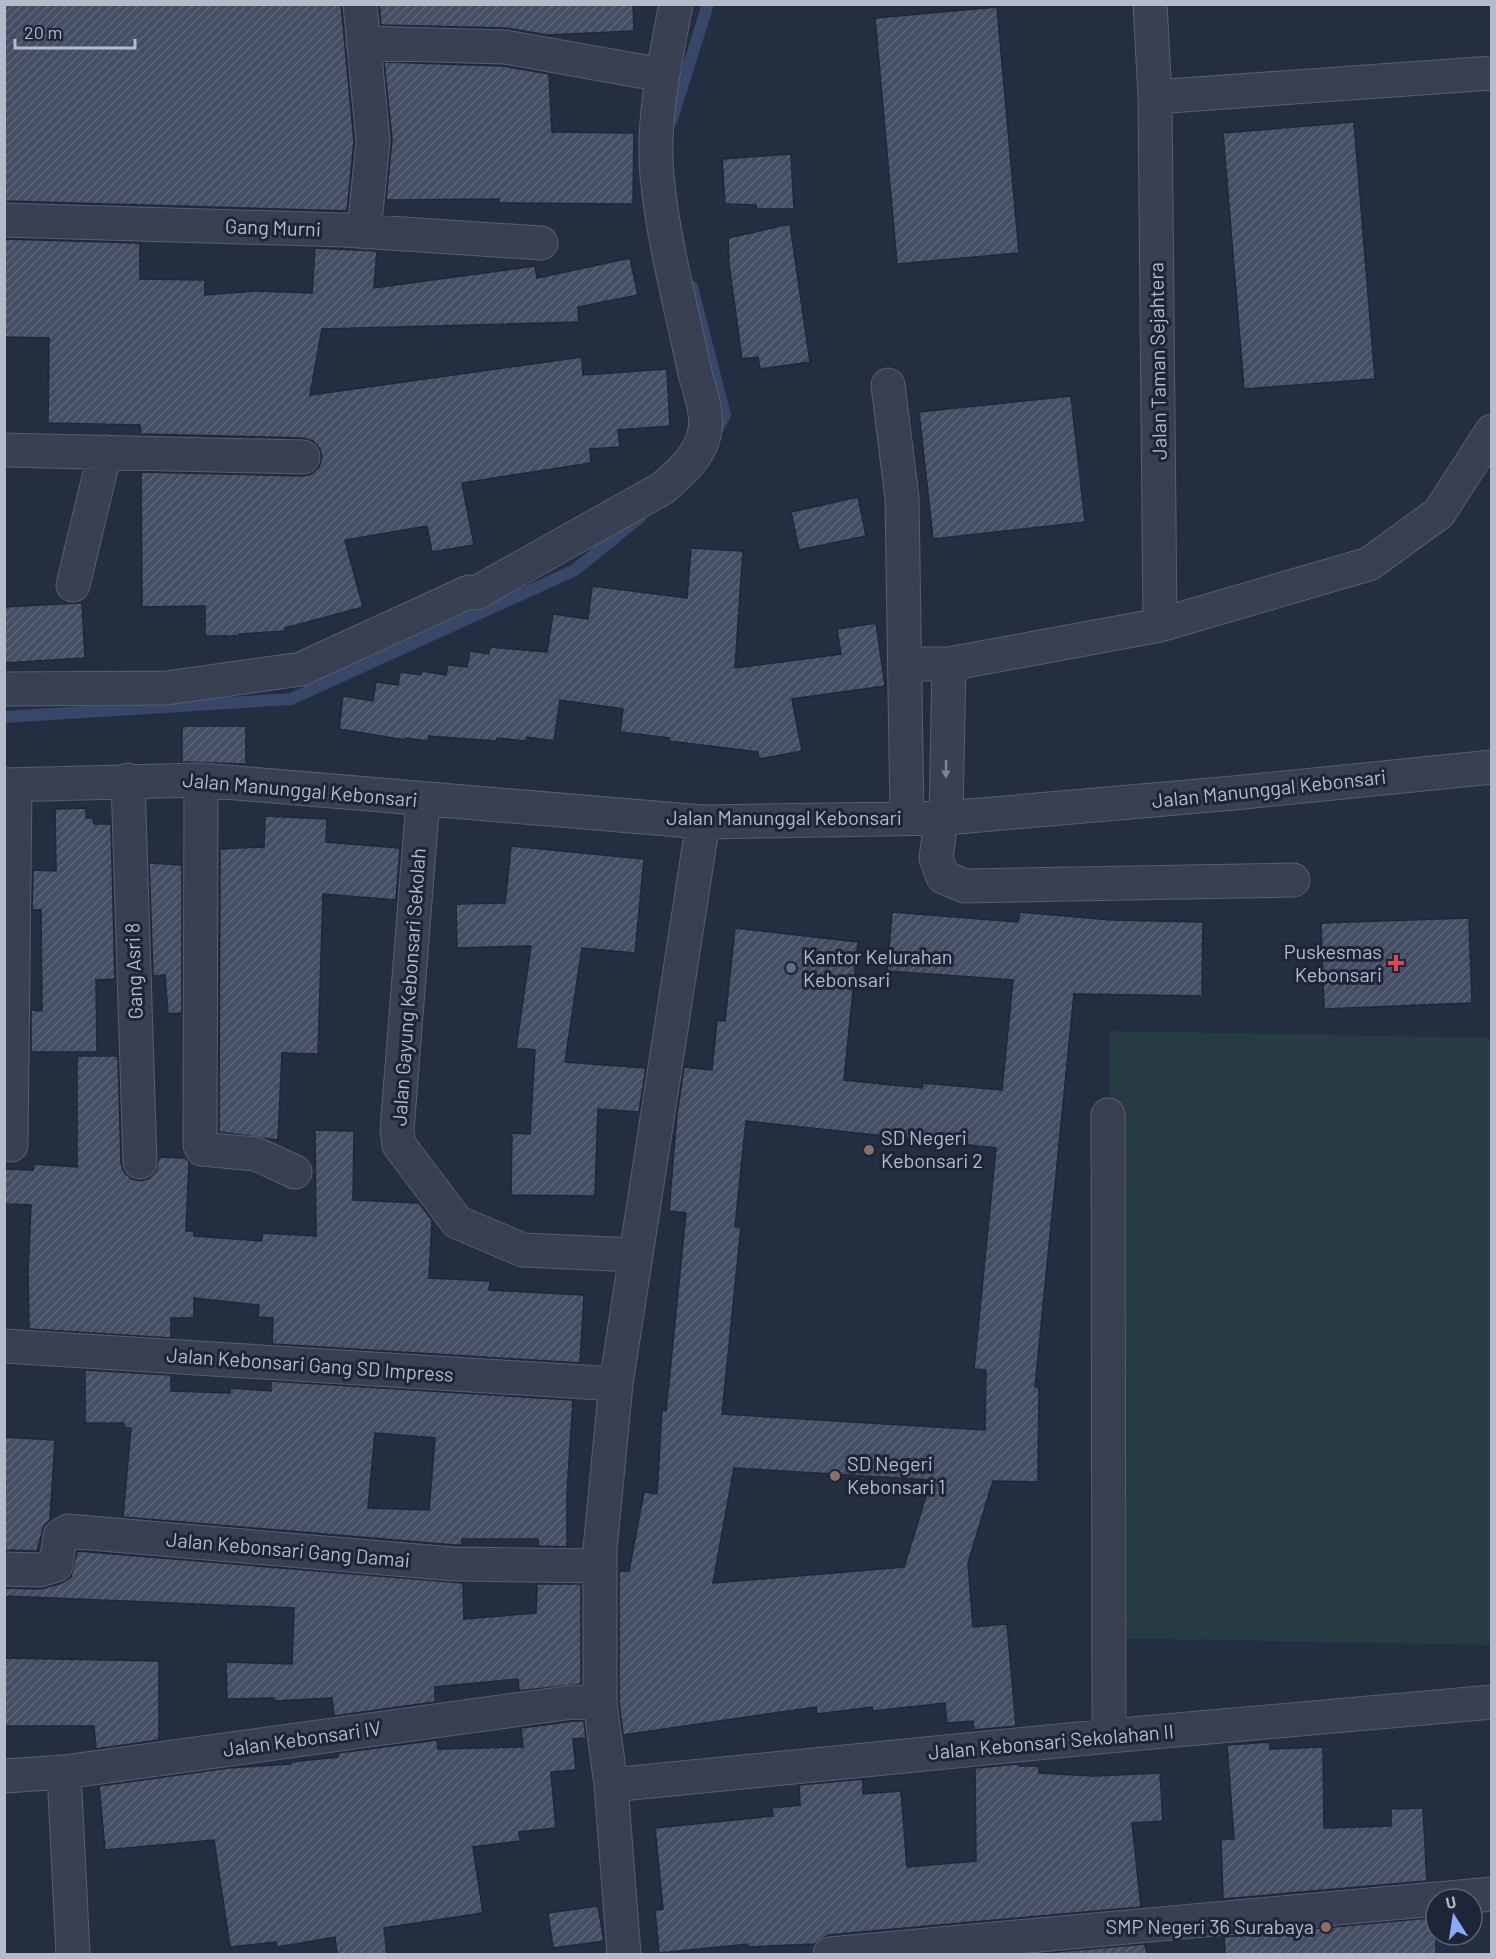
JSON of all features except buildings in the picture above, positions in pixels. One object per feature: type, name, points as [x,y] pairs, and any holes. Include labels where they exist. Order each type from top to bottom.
[{"type":"street","points":[[360,4],[373,141],[364,232]]},
{"type":"street","points":[[4,688],[166,688],[301,669],[469,592],[476,593],[663,488],[688,466],[704,434],[704,404],[668,249],[657,177],[654,126],[676,4]]},
{"type":"street","name":"Jalan Taman Sejahtera","points":[[1150,4],[1155,97],[1161,625]]},
{"type":"street","points":[[363,43],[505,47],[662,75]]},
{"type":"street","points":[[1155,97],[1491,73]]},
{"type":"street","name":"Gang Murni","points":[[4,220],[364,232],[541,243]]},
{"type":"street","points":[[888,385],[902,498],[906,664],[901,819]]},
{"type":"street","points":[[906,664],[949,664],[1161,625],[1369,564],[1438,513],[1491,431]]},
{"type":"street","points":[[4,450],[303,457]]},
{"type":"street","points":[[73,585],[105,452]]},
{"type":"street","points":[[949,664],[942,828],[936,858],[943,877],[965,886],[1293,880]]},
{"type":"street","name":"Jalan Manunggal Kebonsari","points":[[10,785],[128,780],[201,780],[703,822],[901,819],[942,828],[1019,812],[1491,766]]},
{"type":"street","name":"Gang Asri 8","points":[[128,780],[140,1162]]},
{"type":"street","points":[[201,780],[200,1145],[202,1149],[256,1154],[295,1172]]},
{"type":"street","points":[[10,785],[11,1145]]},
{"type":"street","name":"Jalan Gayung Kebonsari Sekolah","points":[[423,800],[397,1130],[399,1145],[457,1222],[523,1250],[636,1255]]},
{"type":"street","points":[[624,1954],[611,1785],[600,1703],[600,1566],[616,1384],[703,822]]},
{"type":"street","points":[[1108,1114],[1109,1736]]},
{"type":"street","name":"Jalan Kebonsari Gang SD Impress","points":[[4,1346],[616,1384]]},
{"type":"street","name":"Jalan Kebonsari Gang Damai","points":[[4,1569],[40,1570],[56,1565],[60,1536],[68,1531],[453,1564],[600,1566]]},
{"type":"street","name":"Jalan Kebonsari Sekolahan II","points":[[611,1785],[1109,1736],[1491,1702]]},
{"type":"street","name":"Jalan Kebonsari IV","points":[[4,1776],[64,1772],[561,1703],[600,1703]]},
{"type":"street","points":[[64,1772],[73,1954]]},
{"type":"street","points":[[830,1954],[1424,1900]]},
{"type":"green space","points":[[1110,1031],[1491,1038],[1491,1645],[1097,1638]]},
{"type":"waterway","points":[[671,122],[708,4]]},
{"type":"waterway","points":[[692,287],[725,415],[714,434]]},
{"type":"waterway","points":[[4,717],[291,699],[575,570],[640,517]]},
{"type":"place","name":"Puskesmas Kebonsari","points":[[1396,963]]},
{"type":"place","name":"Kantor Kelurahan Kebonsari","points":[[791,968]]},
{"type":"place","name":"SD Negeri Kebonsari 2","points":[[869,1150]]},
{"type":"place","name":"SD Negeri Kebonsari 1","points":[[835,1476]]},
{"type":"place","name":"SMP Negeri 36 Surabaya","points":[[1326,1927]]}]
